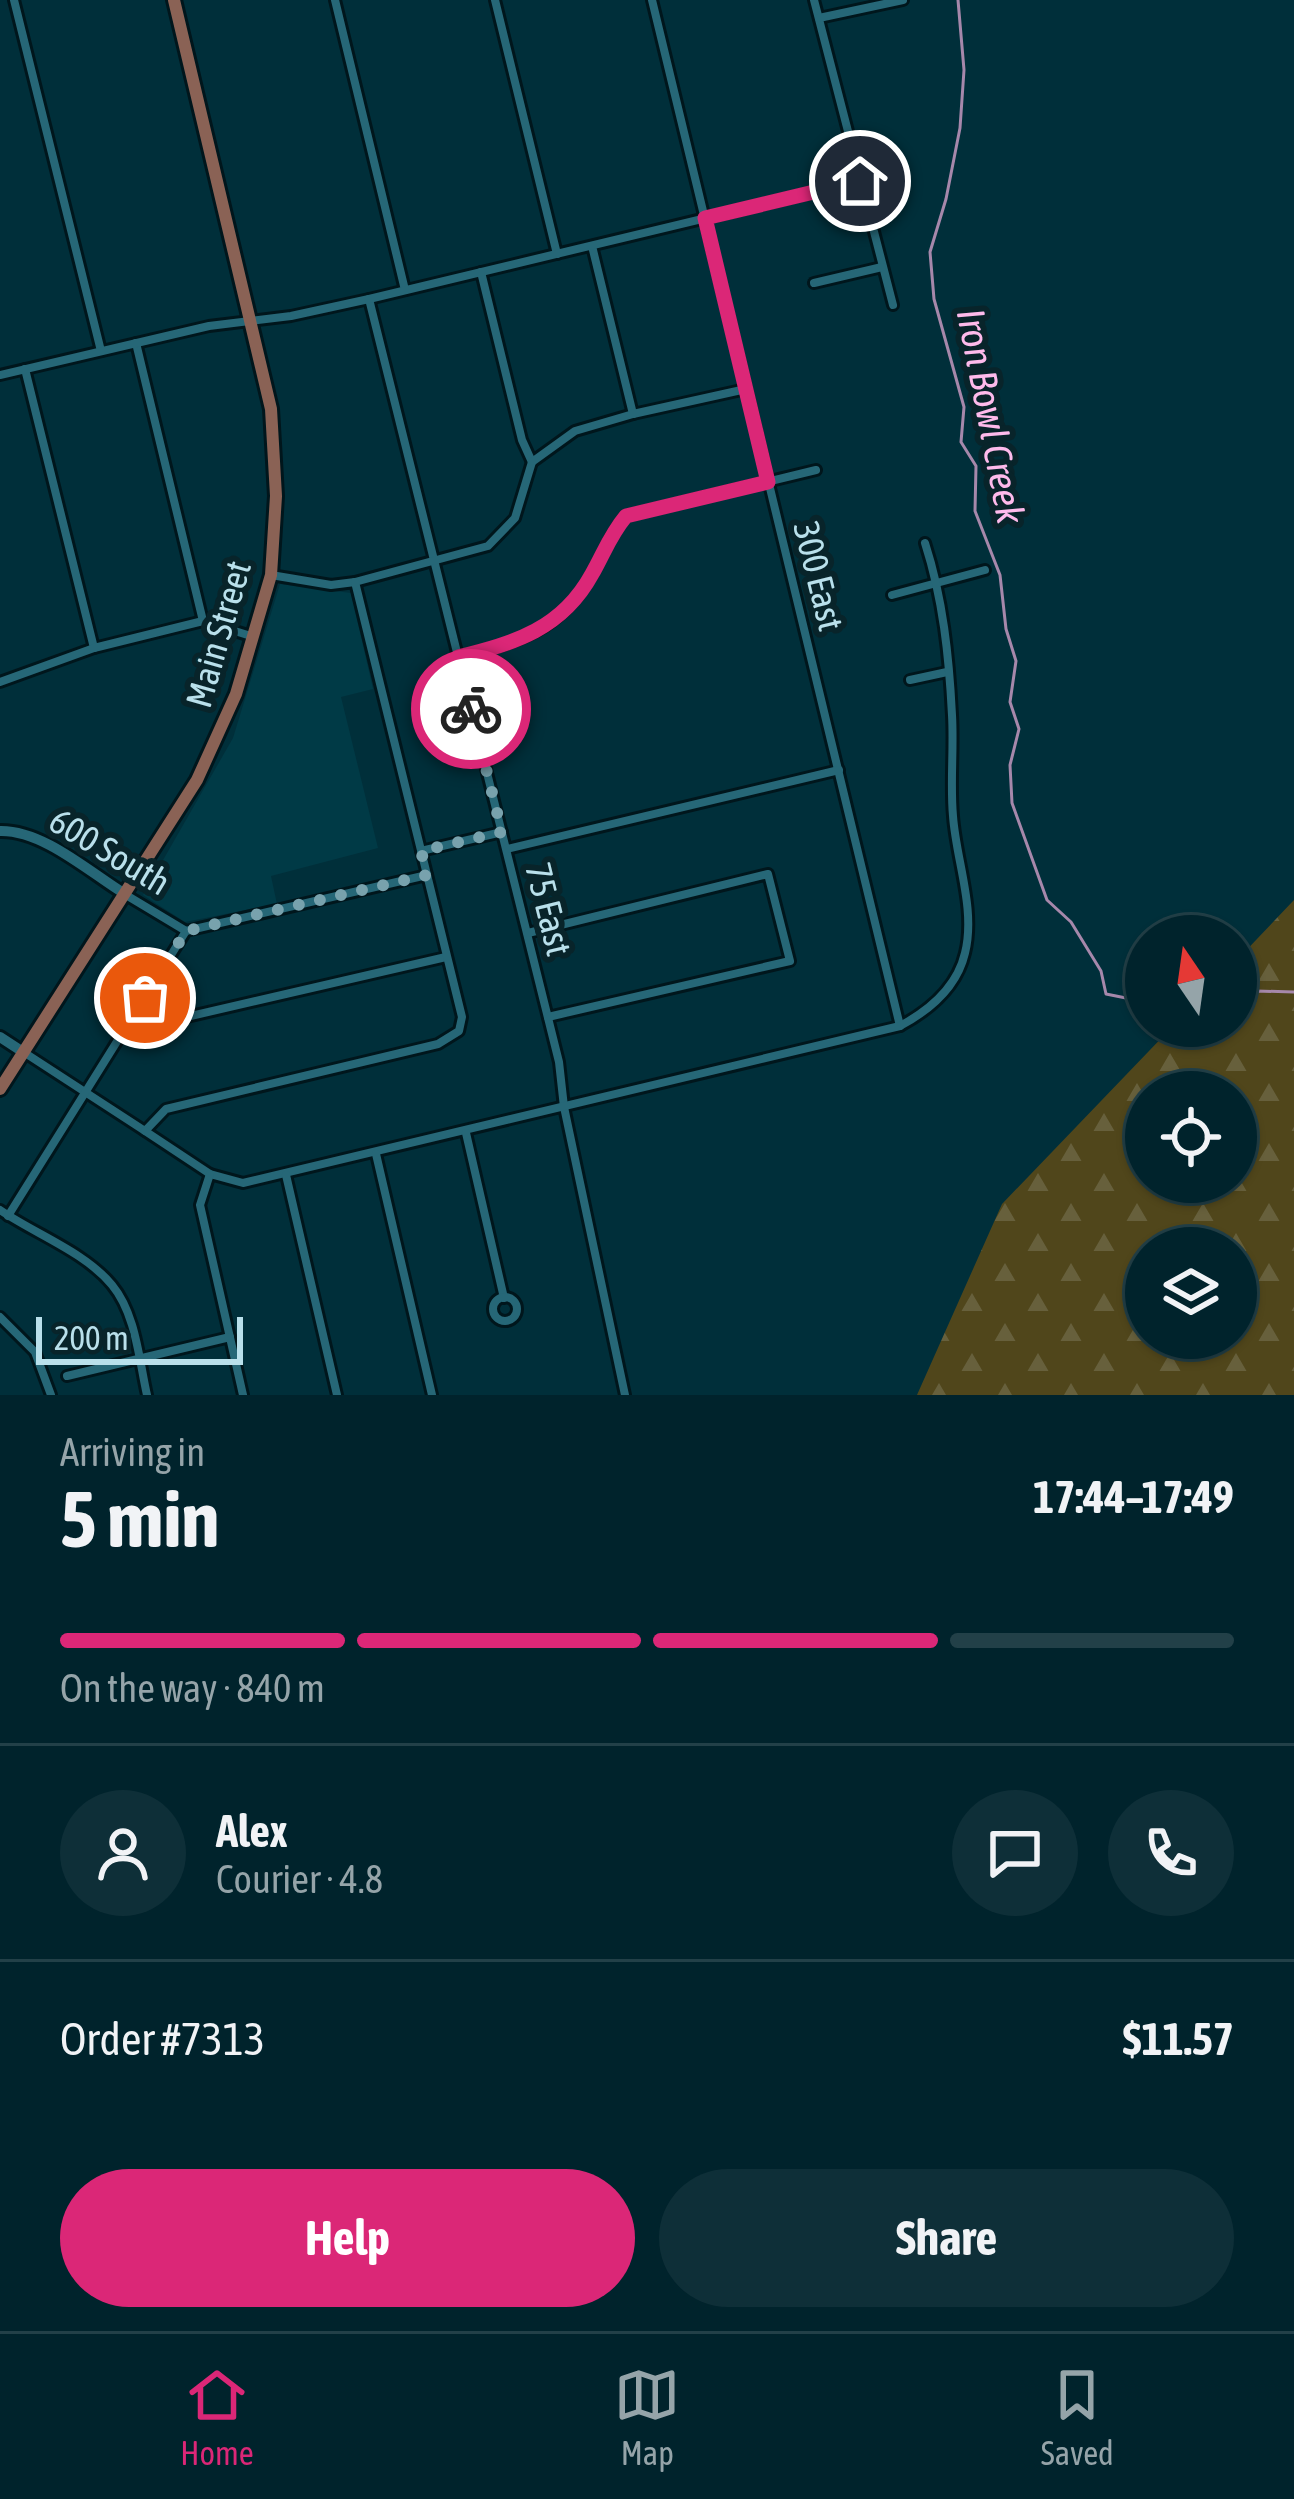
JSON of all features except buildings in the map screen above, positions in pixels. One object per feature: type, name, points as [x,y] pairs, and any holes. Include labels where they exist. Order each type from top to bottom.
[{"type":"main road","name":"Main Street","points":[[0,1089],[208,759],[255,637],[271,574],[276,496],[271,409],[174,0]]},
{"type":"main road","name":"600 South","points":[[0,832],[35,838],[125,894]]},
{"type":"main road","points":[[0,1037],[23,1052]]},
{"type":"street","points":[[14,0],[100,351]]},
{"type":"street","points":[[335,0],[405,290]]},
{"type":"street","points":[[495,0],[557,254]]},
{"type":"street","name":"300 East","points":[[652,0],[900,1026]]},
{"type":"street","points":[[814,0],[893,305]]},
{"type":"street","points":[[819,18],[900,0]]},
{"type":"street","points":[[0,375],[136,343],[369,299],[860,181]]},
{"type":"street","points":[[592,246],[633,414]]},
{"type":"street","points":[[814,283],[882,267]]},
{"type":"street","points":[[481,272],[522,440],[532,462]]},
{"type":"street","name":"75 East","points":[[369,299],[548,1017],[625,1395]]},
{"type":"street","points":[[136,343],[203,621]]},
{"type":"street","points":[[25,368],[94,648]]},
{"type":"street","points":[[271,574],[331,585],[355,582],[488,546],[514,518],[532,462],[575,431],[746,389]]},
{"type":"street","points":[[458,657],[514,643],[548,626],[575,601],[610,534],[626,516],[816,470]]},
{"type":"street","points":[[23,1052],[210,1174],[243,1183],[900,1026],[928,1011],[950,985],[964,956],[970,925],[952,812],[952,713],[943,601],[925,543]]},
{"type":"street","points":[[892,595],[985,569]]},
{"type":"street","points":[[145,1132],[166,1109],[452,1039],[459,1031],[461,1017],[355,582]]},
{"type":"street","points":[[0,682],[94,648],[203,621],[255,637]]},
{"type":"street","points":[[910,680],[947,672]]},
{"type":"street","points":[[506,849],[839,770]]},
{"type":"street","points":[[421,851],[502,832]]},
{"type":"street","points":[[528,933],[768,874],[786,943],[790,961],[548,1017]]},
{"type":"street","points":[[147,1395],[127,1311],[112,1284],[4,1213],[186,931],[427,875]]},
{"type":"street","name":"600 South","points":[[125,894],[186,931]]},
{"type":"street","points":[[124,1031],[446,957]]},
{"type":"street","points":[[466,1133],[504,1298]]},
{"type":"street","points":[[376,1154],[432,1395]]},
{"type":"street","points":[[210,1174],[200,1205],[243,1395]]},
{"type":"street","points":[[286,1175],[338,1395]]},
{"type":"street","points":[[0,1317],[35,1352],[52,1395]]},
{"type":"street","points":[[67,1376],[230,1337]]},
{"type":"shaded area","points":[[280,584],[351,593],[373,689],[341,697],[378,848],[271,876],[277,904],[185,922],[143,895],[233,738]]},
{"type":"green space","points":[[1294,900],[1294,1395],[917,1395],[1002,1204],[1125,1076],[1125,1203],[1257,1203],[1257,1071],[1130,1071],[1153,1047],[1257,1047],[1257,939]]},
{"type":"waterway","name":"Iron Bowl Creek","points":[[958,0],[964,70],[960,128],[930,252],[934,299],[964,407],[961,442],[976,466],[975,511],[1000,575],[1006,629],[1016,661],[1010,702],[1019,729],[1010,765],[1012,803],[1047,900],[1071,922],[1101,971],[1106,994],[1125,998]]},
{"type":"waterway","name":"Iron Bowl Creek","points":[[1257,991],[1294,992]]},
{"type":"way so far","points":[[145,998],[186,931],[427,875],[421,851],[502,832],[471,709]]},
{"type":"route","points":[[471,709],[458,657],[514,643],[548,626],[575,601],[610,534],[626,516],[768,482],[705,218],[860,181]]}]
